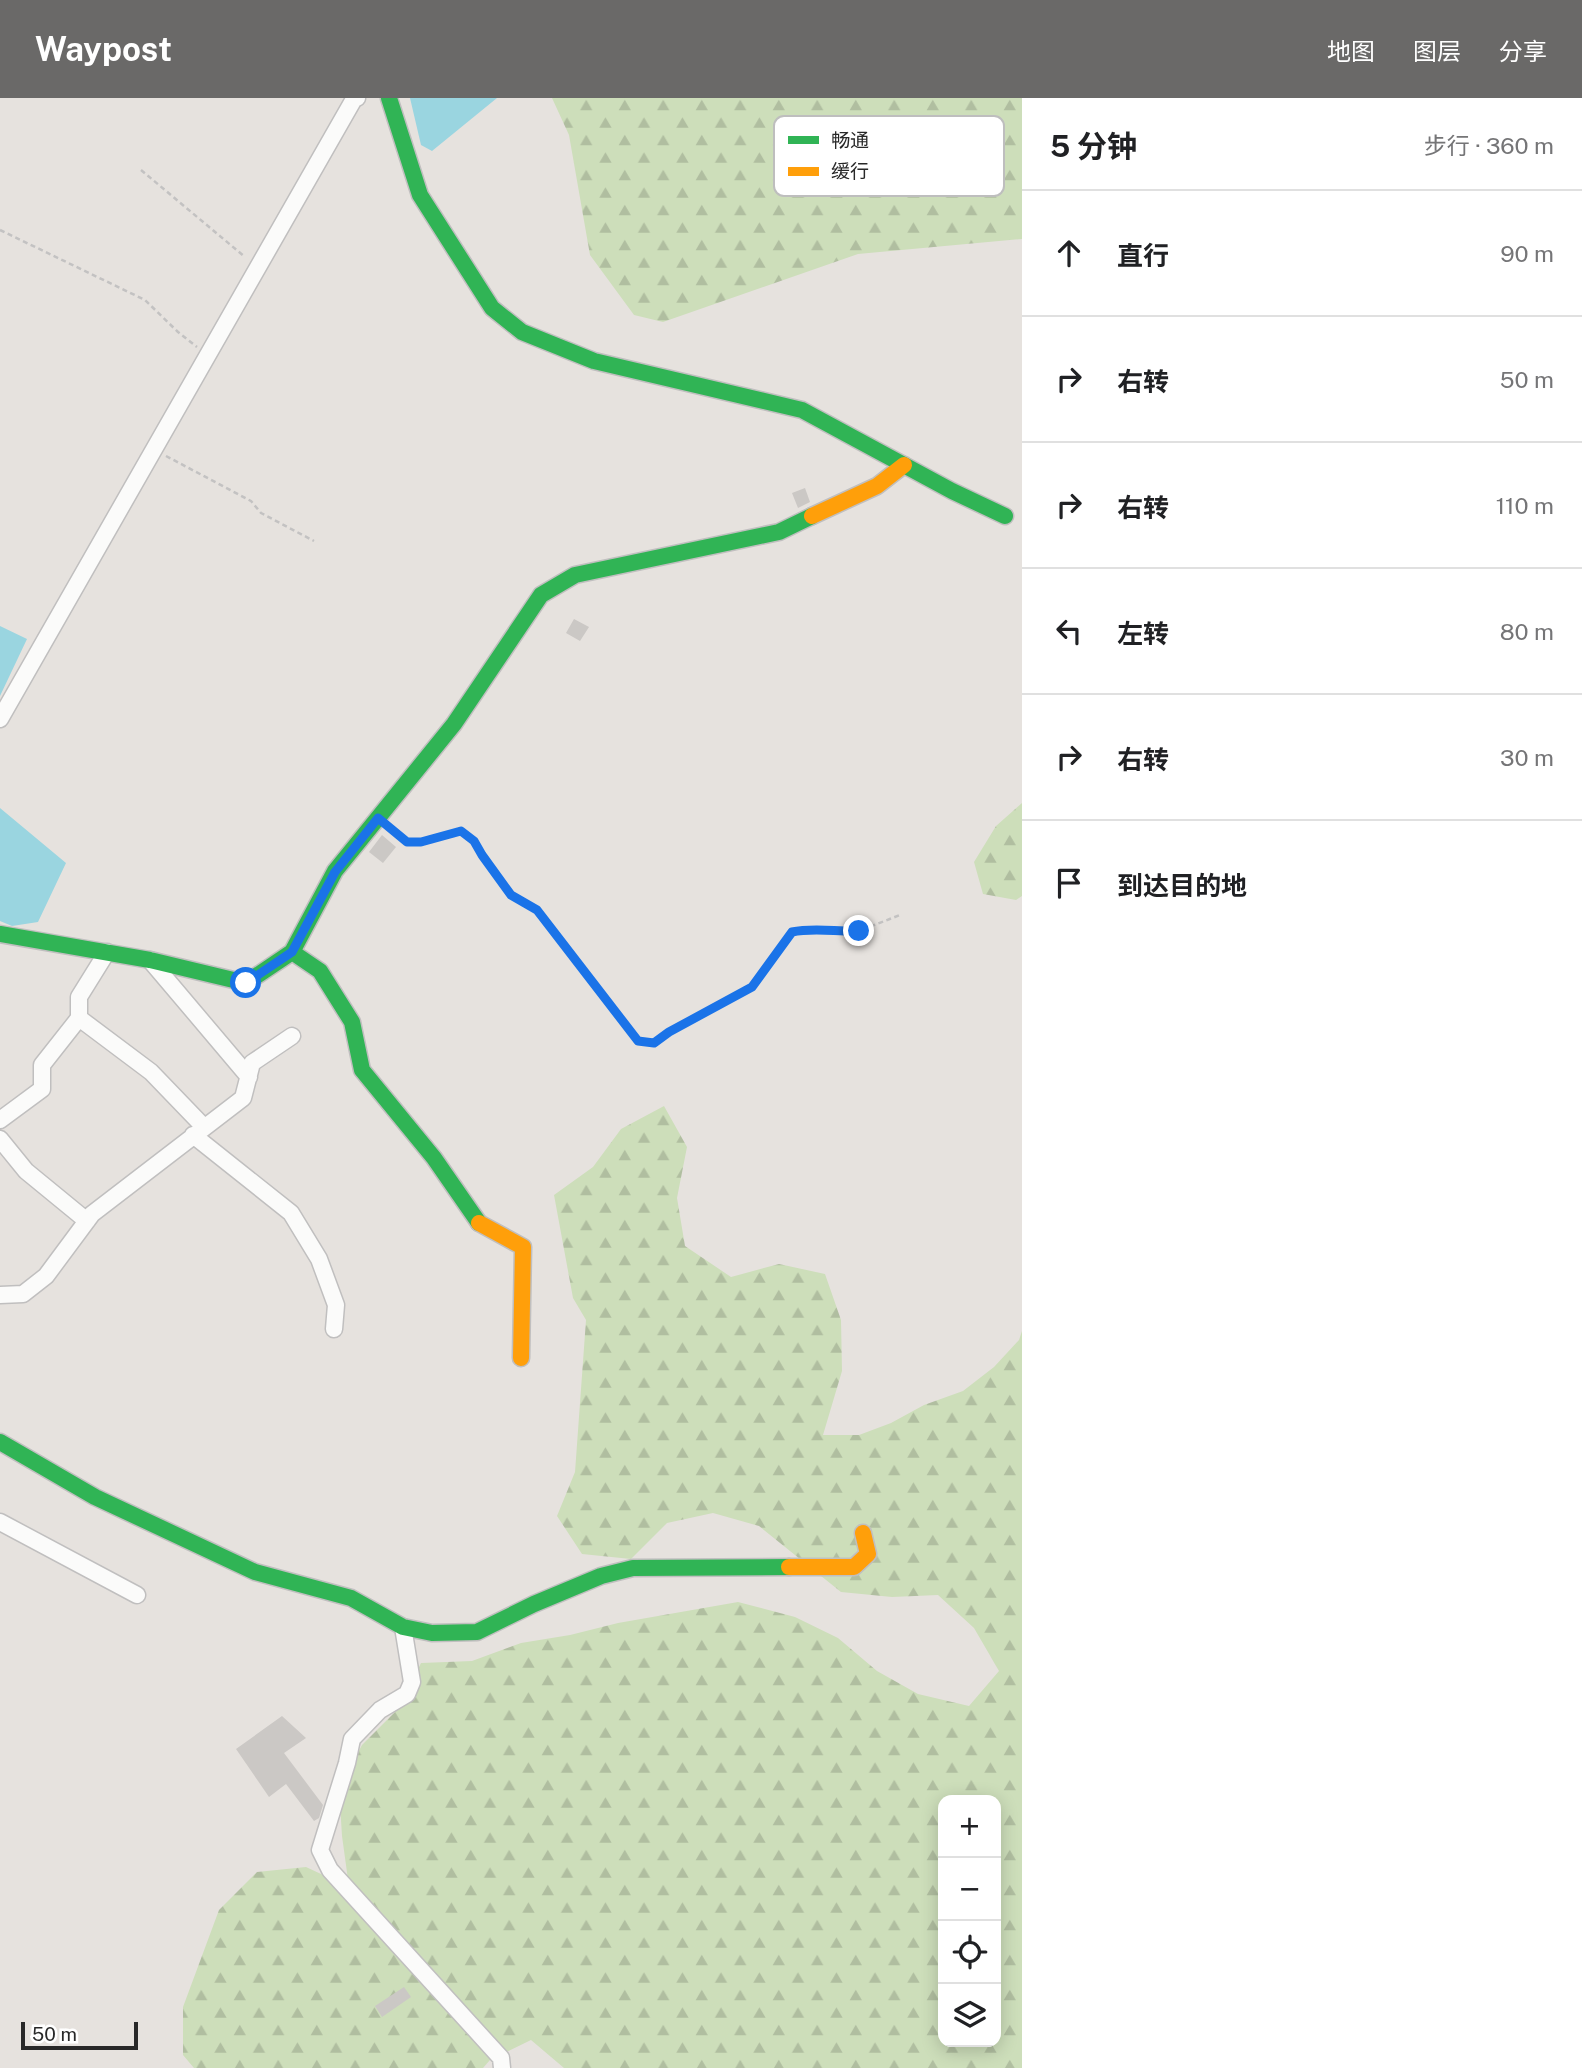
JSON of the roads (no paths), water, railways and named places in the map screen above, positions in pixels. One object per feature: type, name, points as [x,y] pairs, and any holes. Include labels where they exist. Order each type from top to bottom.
[{"type":"street","points":[[0,719],[347,111],[357,98]]},
{"type":"street","points":[[389,98],[420,195],[492,309],[522,332],[594,360],[802,410],[984,507],[1005,516],[1022,513]]},
{"type":"street","points":[[0,934],[150,960],[246,983],[292,952],[335,872],[454,724],[541,595],[575,575],[779,532],[877,485],[904,465]]},
{"type":"street","points":[[0,1120],[42,1089],[42,1065],[79,1018],[79,997],[107,952]]},
{"type":"street","points":[[292,952],[320,971],[352,1022],[362,1070],[434,1158],[478,1222],[523,1247],[521,1358]]},
{"type":"street","points":[[150,960],[248,1077]]},
{"type":"street","points":[[79,1018],[151,1072],[198,1131],[291,1213],[319,1259],[332,1294],[336,1305],[334,1329]]},
{"type":"street","points":[[0,1295],[23,1294],[46,1276],[92,1214],[243,1098],[252,1063],[292,1036]]},
{"type":"street","points":[[0,1139],[26,1171],[87,1221]]},
{"type":"street","points":[[0,1442],[94,1497],[254,1572],[351,1598],[403,1627],[432,1633],[477,1632],[601,1576],[633,1568],[854,1567],[868,1554],[863,1533]]},
{"type":"street","points":[[0,1522],[137,1595]]},
{"type":"street","points":[[403,1627],[412,1682],[407,1694],[380,1710],[352,1738],[320,1850],[330,1870],[501,2058],[502,2068]]},
{"type":"water","points":[[410,98],[497,98],[432,151],[421,145]]},
{"type":"water","points":[[0,626],[27,639],[0,696]]},
{"type":"water","points":[[0,808],[66,863],[38,922],[12,926],[0,921]]}]
